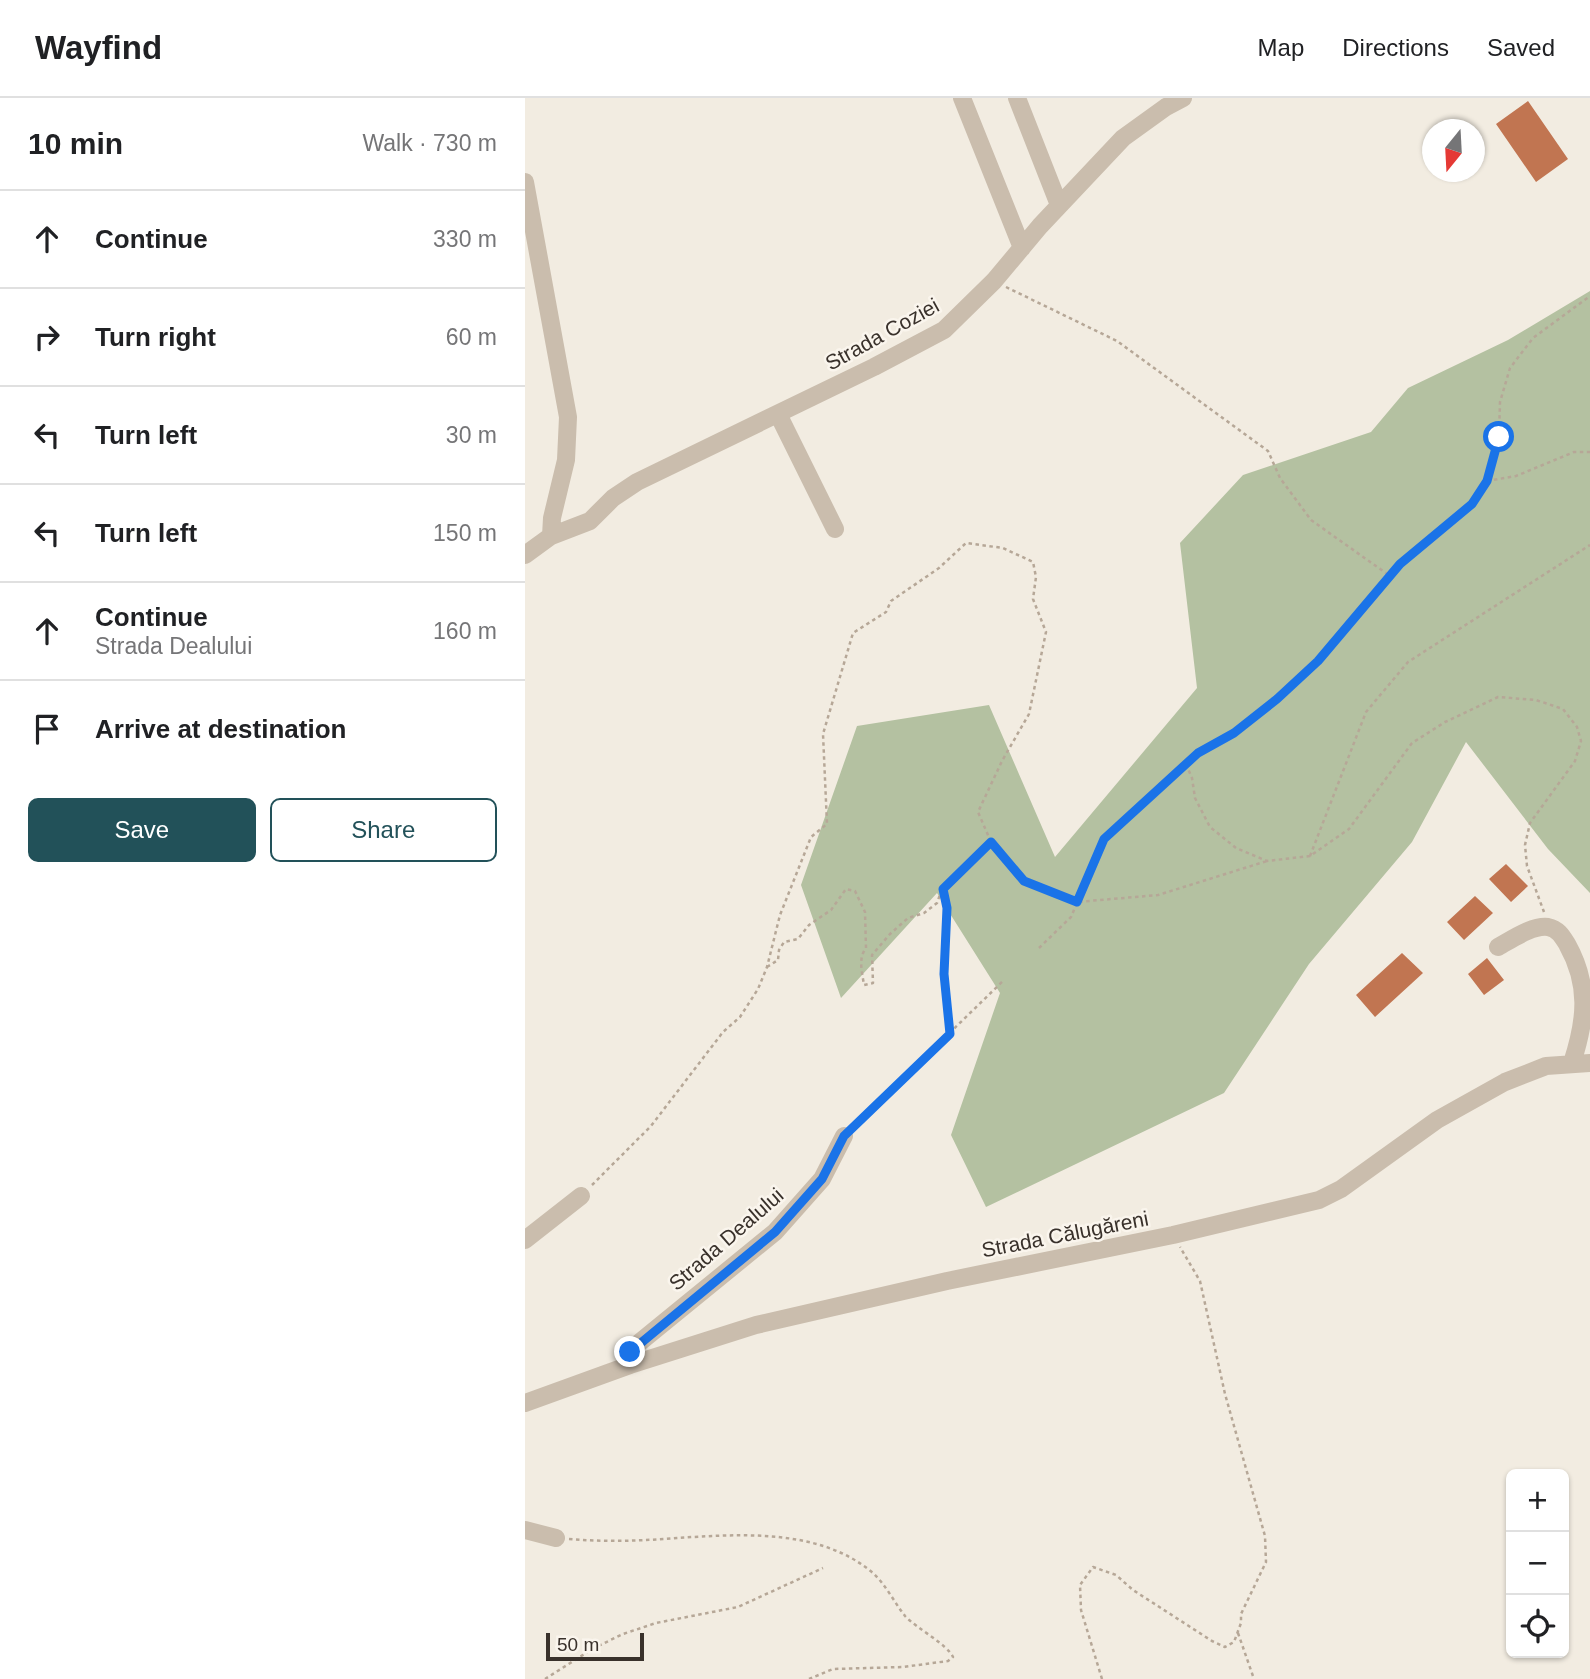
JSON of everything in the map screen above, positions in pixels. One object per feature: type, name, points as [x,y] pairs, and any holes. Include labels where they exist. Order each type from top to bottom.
[{"type":"street","points":[[962,98],[1022,248]]},
{"type":"street","points":[[1017,98],[1059,205]]},
{"type":"street","name":"Strada Coziei","points":[[525,555],[551,536],[590,521],[613,498],[637,482],[944,330],[994,281],[1059,205],[1123,138],[1183,98]]},
{"type":"street","points":[[525,182],[568,418],[566,460],[552,518],[551,536]]},
{"type":"street","points":[[778,414],[835,529]]},
{"type":"street","points":[[1498,947],[1540,928],[1549,927],[1559,931],[1579,965],[1585,1013],[1581,1063]]},
{"type":"street","name":"Strada Călugăreni","points":[[525,1403],[630,1365],[756,1325],[1174,1235],[1319,1200],[1341,1189],[1437,1120],[1505,1082],[1546,1066],[1581,1063]]},
{"type":"street","name":"Strada Dealului","points":[[630,1365],[629,1357],[634,1348],[775,1232],[805,1200],[822,1179],[844,1136]]},
{"type":"street","points":[[525,1240],[581,1196]]},
{"type":"street","points":[[525,1530],[557,1538]]},
{"type":"path","points":[[994,281],[1117,341],[1231,424],[1268,452],[1280,478],[1311,520],[1390,576]]},
{"type":"path","points":[[1039,948],[1071,917],[1104,839],[1198,753],[1234,733],[1318,661],[1400,564],[1472,504],[1487,481],[1499,437],[1500,402],[1510,368],[1533,338],[1590,296]]},
{"type":"path","points":[[1487,481],[1516,476],[1574,452],[1590,452]]},
{"type":"path","points":[[581,1196],[651,1126],[723,1032],[740,1017],[758,989],[781,915],[811,837],[827,824],[823,733],[853,633],[886,612],[891,601],[939,568],[966,543],[1003,548],[1033,562],[1036,577],[1033,599],[1047,632],[1029,714],[1002,761],[978,812],[991,842],[1024,881],[1077,902],[1158,895],[1269,860],[1310,856],[1349,829],[1412,743],[1445,722],[1498,697],[1536,700],[1563,709],[1577,727],[1581,741],[1575,761],[1530,823],[1525,845],[1527,866],[1543,912]]},
{"type":"path","points":[[1310,856],[1366,712],[1408,662],[1590,545]]},
{"type":"path","points":[[1187,764],[1195,798],[1210,827],[1236,848],[1269,860]]},
{"type":"path","points":[[767,967],[778,960],[779,950],[784,942],[798,939],[809,925],[831,910],[846,889],[855,891],[865,912],[866,948],[862,953],[861,969],[865,985],[873,983],[872,955],[908,918],[924,913],[937,904],[943,889],[991,842]]},
{"type":"path","points":[[943,889],[947,908],[944,974],[950,1034]]},
{"type":"path","points":[[844,1136],[1004,980]]},
{"type":"path","points":[[1102,1679],[1081,1610],[1080,1585],[1093,1567],[1116,1575],[1133,1590],[1212,1642],[1224,1647],[1234,1642],[1241,1614],[1266,1562],[1265,1536],[1225,1394],[1201,1281],[1174,1235]]},
{"type":"path","points":[[557,1538],[607,1542],[732,1534],[784,1537],[832,1550],[872,1573],[883,1583],[906,1617],[950,1651],[953,1657],[948,1661],[903,1667],[833,1669],[809,1679]]},
{"type":"path","points":[[545,1679],[594,1648],[623,1634],[656,1623],[738,1607],[823,1568]]},
{"type":"path","points":[[1238,1632],[1254,1679]]},
{"type":"green space","points":[[1590,291],[1590,893],[1548,849],[1466,742],[1412,842],[1309,964],[1224,1093],[986,1207],[951,1135],[1000,993],[937,893],[841,998],[801,885],[857,726],[989,705],[1055,857],[1197,688],[1180,543],[1243,475],[1371,432],[1408,388],[1508,340]]},
{"type":"building","points":[[1528,101],[1568,159],[1536,182],[1496,124]]},
{"type":"building","points":[[1506,864],[1528,886],[1511,902],[1489,879]]},
{"type":"building","points":[[1475,896],[1493,913],[1464,940],[1447,922]]},
{"type":"building","points":[[1402,953],[1423,973],[1375,1017],[1356,995]]},
{"type":"building","points":[[1487,958],[1504,980],[1484,995],[1468,974]]},
{"type":"route","points":[[630,1352],[775,1232],[822,1179],[844,1136],[950,1034],[944,974],[947,908],[943,889],[991,842],[1024,881],[1077,902],[1104,839],[1198,753],[1234,733],[1277,699],[1318,661],[1400,564],[1472,504],[1485,486],[1493,466],[1499,437]]}]
